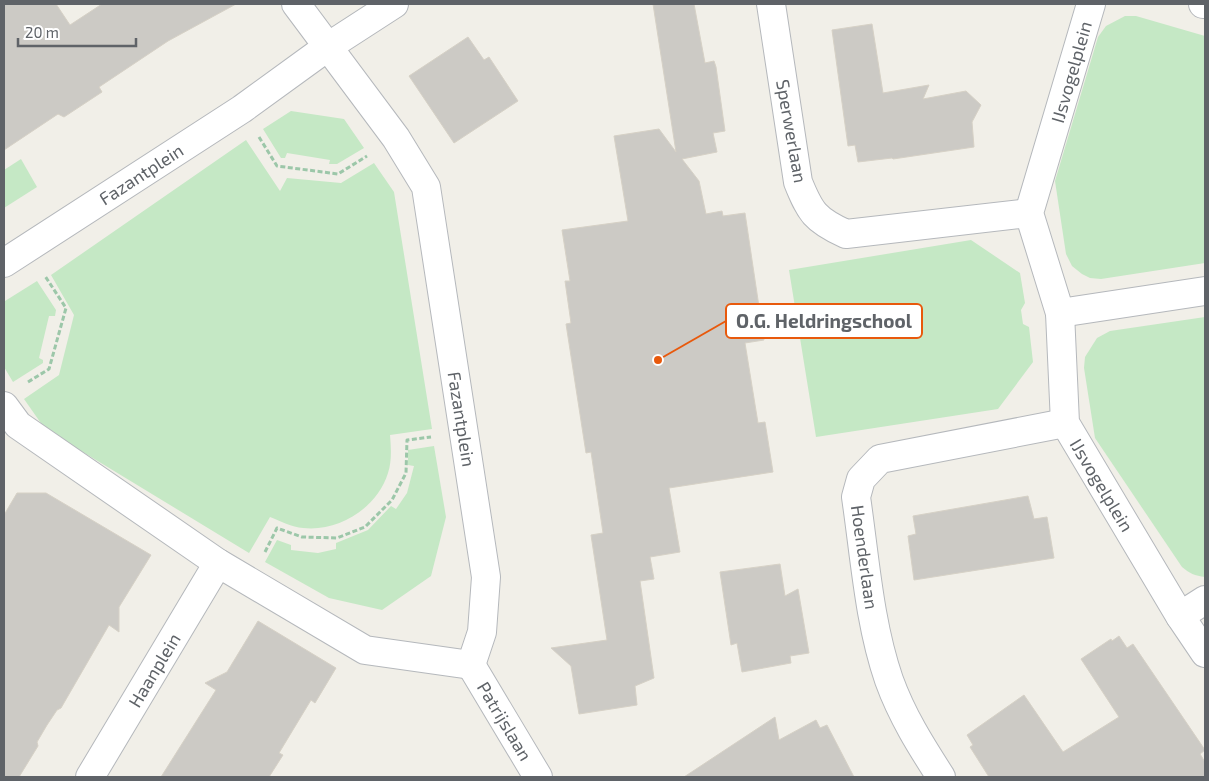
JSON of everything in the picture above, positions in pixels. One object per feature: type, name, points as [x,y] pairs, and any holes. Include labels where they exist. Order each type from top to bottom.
[{"type":"street","points":[[296,4],[326,48],[394,4]]},
{"type":"street","name":"Sperwerlaan","points":[[771,4],[798,182],[809,209],[827,225],[846,234],[1029,213]]},
{"type":"street","name":"IJsvogelplein","points":[[1091,4],[1029,213],[1060,313],[1065,424],[1180,616],[1205,653]]},
{"type":"street","name":"Fazantplein","points":[[4,263],[242,109],[326,48],[396,138],[426,187],[486,577],[482,632],[472,665]]},
{"type":"street","points":[[1060,313],[1205,291]]},
{"type":"street","points":[[4,406],[18,425],[218,563],[365,650],[472,665]]},
{"type":"street","name":"Hoenderlaan","points":[[941,777],[909,727],[890,680],[876,632],[856,497],[860,479],[880,459],[1065,424]]},
{"type":"street","name":"Haanplein","points":[[90,777],[218,563]]},
{"type":"street","points":[[1180,616],[1205,600]]},
{"type":"street","name":"Patrijslaan","points":[[472,665],[538,777]]},
{"type":"path","points":[[242,109],[277,166],[338,174],[396,138]]},
{"type":"path","points":[[26,382],[49,369],[66,308],[27,248]]},
{"type":"path","points":[[250,581],[277,528],[302,537],[337,538],[365,527],[392,500],[406,473],[407,440],[464,431]]},
{"type":"green space","points":[[1125,16],[1136,16],[1205,36],[1205,263],[1101,279],[1090,278],[1072,266],[1066,254],[1055,181],[1098,37],[1106,26]]},
{"type":"green space","points":[[291,111],[344,119],[364,148],[337,164],[329,164],[330,160],[287,153],[285,158],[281,158],[263,129]]},
{"type":"green space","points":[[246,140],[280,191],[287,178],[341,183],[374,163],[394,192],[432,429],[390,435],[390,464],[383,486],[366,507],[355,515],[343,522],[317,528],[303,528],[286,524],[270,517],[249,553],[45,429],[24,399],[59,375],[74,315],[51,275]]},
{"type":"green space","points":[[21,159],[37,187],[4,208],[4,170]]},
{"type":"green space","points":[[971,240],[1020,273],[1025,303],[1021,310],[1023,324],[1029,327],[1033,362],[998,409],[816,437],[789,270]]},
{"type":"green space","points":[[37,281],[56,310],[55,316],[49,316],[39,358],[43,360],[43,363],[13,382],[4,367],[5,301]]},
{"type":"green space","points":[[1205,317],[1205,577],[1192,574],[1182,567],[1095,438],[1084,368],[1085,357],[1097,338],[1110,331]]},
{"type":"green space","points":[[434,446],[446,517],[431,576],[382,610],[329,598],[265,562],[277,540],[291,545],[291,550],[318,553],[336,549],[336,543],[368,530],[391,506],[396,509],[407,493],[414,466],[408,465],[408,450]]},
{"type":"building","points":[[4,4],[56,4],[70,25],[102,4],[236,4],[168,41],[99,87],[102,92],[64,117],[58,114],[4,150]]},
{"type":"building","points":[[653,4],[694,4],[705,63],[714,61],[716,67],[725,131],[713,133],[717,152],[682,159],[699,181],[706,214],[722,211],[723,216],[745,213],[764,340],[745,343],[758,423],[765,422],[773,472],[669,488],[680,552],[650,557],[654,579],[640,581],[654,678],[635,686],[637,705],[579,714],[571,666],[551,648],[607,640],[591,535],[603,533],[591,452],[586,453],[566,324],[571,323],[565,281],[570,281],[562,230],[628,221],[614,136],[659,129],[676,152]]},
{"type":"building","points":[[872,24],[883,93],[929,85],[923,99],[966,91],[981,105],[972,122],[974,147],[893,159],[858,162],[855,145],[848,146],[832,30]]},
{"type":"building","points":[[468,37],[484,60],[489,57],[518,101],[454,143],[409,76]]},
{"type":"building","points":[[17,493],[46,493],[151,555],[119,607],[119,632],[109,625],[61,708],[57,710],[47,725],[37,742],[38,746],[19,777],[4,777],[4,515]]},
{"type":"building","points":[[1028,496],[1034,519],[1047,517],[1054,558],[914,580],[908,536],[916,534],[913,516]]},
{"type":"building","points":[[780,564],[785,596],[798,589],[809,653],[790,656],[791,663],[742,672],[737,643],[731,645],[720,572]]},
{"type":"building","points":[[258,621],[336,668],[315,703],[311,700],[279,753],[283,755],[269,777],[161,777],[216,690],[205,683],[227,672]]},
{"type":"building","points":[[1119,636],[1127,648],[1133,644],[1205,750],[1200,754],[1205,762],[1205,777],[989,777],[970,747],[973,745],[967,735],[1024,695],[1063,752],[1119,717],[1081,659],[1111,639],[1112,641]]},
{"type":"building","points":[[775,717],[779,740],[816,720],[820,728],[827,725],[854,777],[684,777]]},
{"type":"place","name":"O.G. Heldringschool","points":[[658,360]]}]
